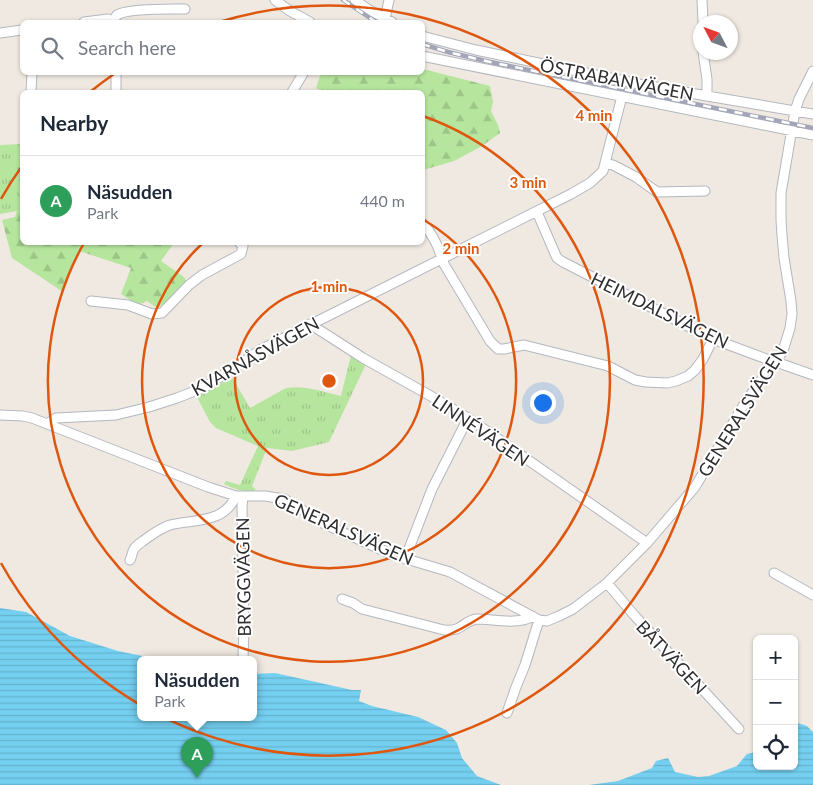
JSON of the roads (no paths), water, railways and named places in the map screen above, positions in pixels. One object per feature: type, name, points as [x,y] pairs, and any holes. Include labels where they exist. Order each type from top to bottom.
[{"type":"street","points":[[275,0],[306,20]]},
{"type":"street","points":[[355,0],[389,20]]},
{"type":"street","points":[[389,0],[389,20]]},
{"type":"street","points":[[702,0],[703,15]]},
{"type":"street","points":[[114,20],[116,15],[137,10],[185,9]]},
{"type":"street","points":[[0,33],[20,30]]},
{"type":"street","name":"ÖSTRABANVÄGEN","points":[[425,37],[476,50],[707,96],[813,114]]},
{"type":"street","points":[[425,57],[813,135]]},
{"type":"street","points":[[704,60],[707,96]]},
{"type":"street","name":"GENERALSVÄGEN","points":[[0,415],[32,418],[208,487],[239,496],[265,496],[284,499],[320,522],[393,555],[450,572],[535,618],[547,620],[554,618],[573,609],[607,582],[647,544],[695,487],[743,406],[784,351],[790,328],[792,301],[784,258],[781,220],[782,193],[795,111],[813,72]]},
{"type":"street","points":[[31,90],[32,75]]},
{"type":"street","points":[[116,75],[116,90]]},
{"type":"street","points":[[293,90],[302,75]]},
{"type":"street","name":"KVARNÅSVÄGEN","points":[[47,424],[56,418],[116,414],[149,407],[205,387],[262,349],[537,212],[590,183],[603,170],[622,96]]},
{"type":"street","points":[[605,163],[636,177],[657,192],[705,191]]},
{"type":"street","name":"HEIMDALSVÄGEN","points":[[537,212],[557,258],[713,338],[813,375]]},
{"type":"street","points":[[425,226],[430,231],[441,252],[442,259],[452,278],[490,341],[498,349],[524,345],[608,366],[635,380],[667,383],[676,382],[695,370],[703,359],[713,338]]},
{"type":"street","points":[[91,301],[128,305],[152,314],[162,312],[189,284],[241,254],[242,245]]},
{"type":"street","name":"LINNÉVÄGEN","points":[[310,324],[468,418],[647,544]]},
{"type":"street","points":[[405,558],[432,489],[468,418]]},
{"type":"street","points":[[130,560],[134,548],[160,530],[169,526],[211,518],[226,510],[239,496]]},
{"type":"street","name":"BRYGGVÄGEN","points":[[239,496],[242,506],[243,656]]},
{"type":"street","points":[[774,573],[813,595]]},
{"type":"street","name":"BÅTVÄGEN","points":[[607,582],[634,615],[739,729]]},
{"type":"street","points":[[342,599],[367,610],[452,631],[476,619],[518,621],[535,618],[525,665],[507,713]]},
{"type":"water","points":[[0,608],[26,612],[70,636],[118,651],[142,656],[137,656],[137,721],[257,721],[257,674],[275,673],[352,690],[361,690],[359,701],[418,717],[446,730],[457,743],[462,758],[477,776],[501,785],[0,785]]},
{"type":"water","points":[[798,723],[807,726],[813,732],[813,785],[589,785],[618,781],[652,768],[656,761],[668,758],[675,772],[698,777],[709,776],[737,766],[747,754],[753,753],[753,770],[798,770]]},
{"type":"railway","points":[[343,0],[373,20]]},
{"type":"railway","points":[[425,45],[490,62],[813,128]]},
{"type":"place","name":"Näsudden","points":[[197,778]]}]
